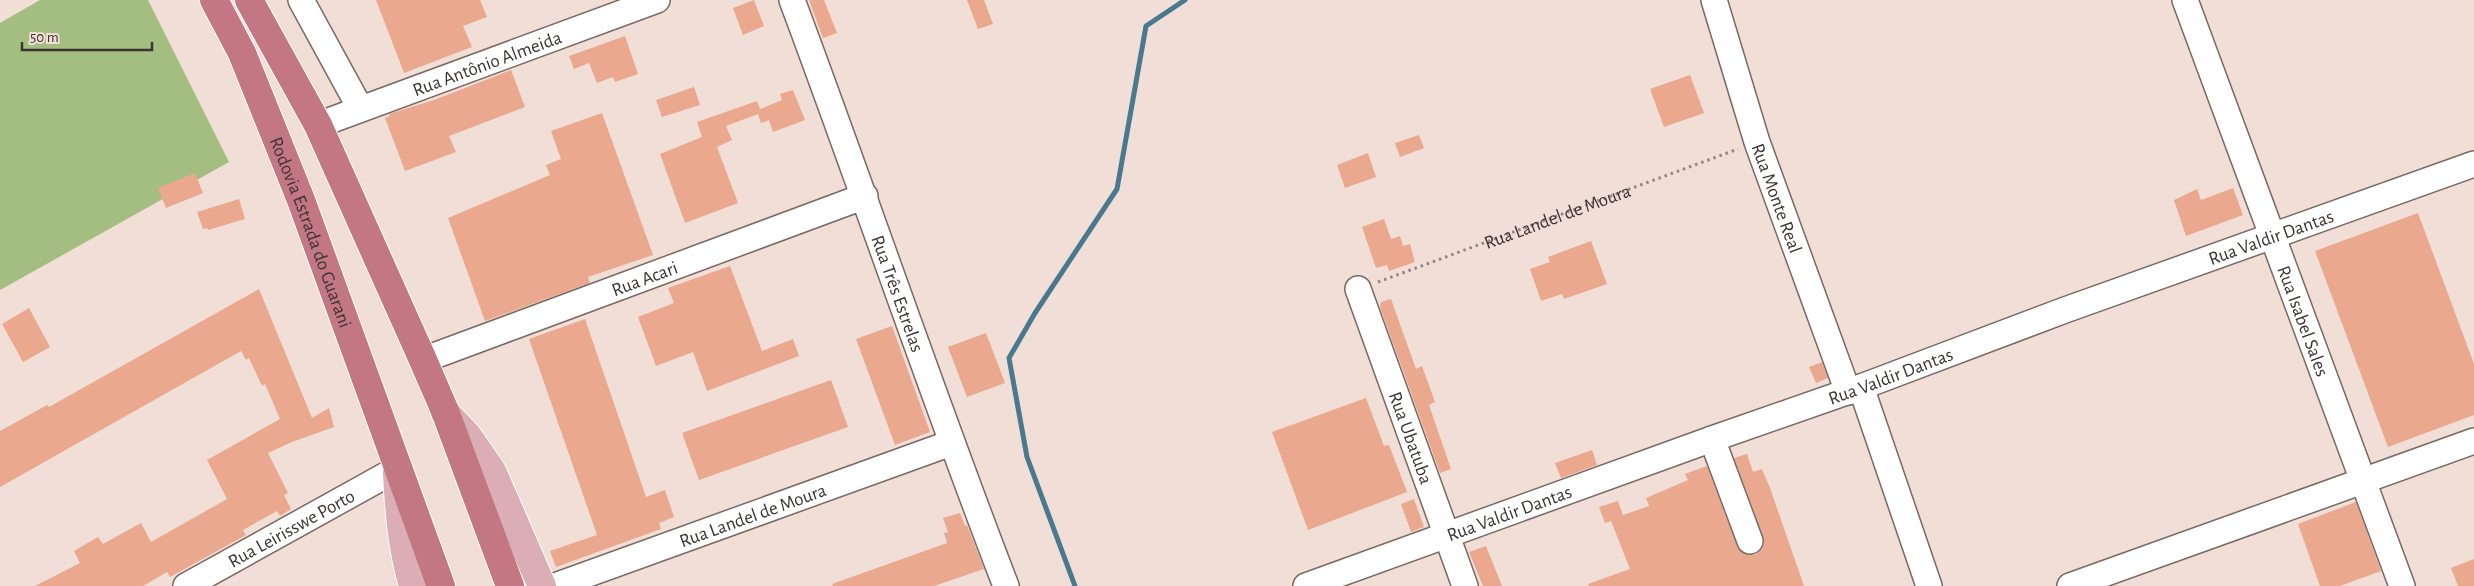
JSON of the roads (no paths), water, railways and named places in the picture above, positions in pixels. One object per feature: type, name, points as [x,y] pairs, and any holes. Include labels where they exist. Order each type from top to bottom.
[{"type":"highway","name":"Rodovia Estrada do Guarani","points":[[214,0],[245,61],[301,200],[441,586]]},
{"type":"highway","points":[[249,0],[318,125],[423,360],[445,412],[510,586]]},
{"type":"main road","points":[[445,412],[471,441],[492,472],[542,586]]},
{"type":"main road","points":[[397,469],[400,530],[413,586]]},
{"type":"street","points":[[301,0],[360,108]]},
{"type":"street","name":"Rua Antônio Almeida","points":[[318,125],[657,0]]},
{"type":"street","name":"Rua Três Estrelas","points":[[792,0],[865,196],[951,443],[1006,586]]},
{"type":"street","name":"Rua Monte Real","points":[[1714,0],[1757,142],[1855,390],[1929,586]]},
{"type":"street","name":"Rua Isabel Sales","points":[[2185,0],[2402,586]]},
{"type":"street","name":"Rua Valdir Dantas","points":[[1306,586],[1712,439],[1855,390],[2065,310],[2474,164]]},
{"type":"street","name":"Rua Acari","points":[[423,360],[865,196]]},
{"type":"street","name":"Rua Ubatuba","points":[[1358,289],[1445,535],[1465,586]]},
{"type":"street","points":[[1712,439],[1750,541]]},
{"type":"street","points":[[2070,586],[2474,441]]},
{"type":"street","name":"Rua Landel de Moura","points":[[555,586],[951,443]]},
{"type":"street","name":"Rua Leirisswe Porto","points":[[186,586],[397,469]]},
{"type":"waterway","points":[[1075,586],[1027,457],[1009,358],[1035,313],[1117,189],[1146,26],[1185,0]]}]
